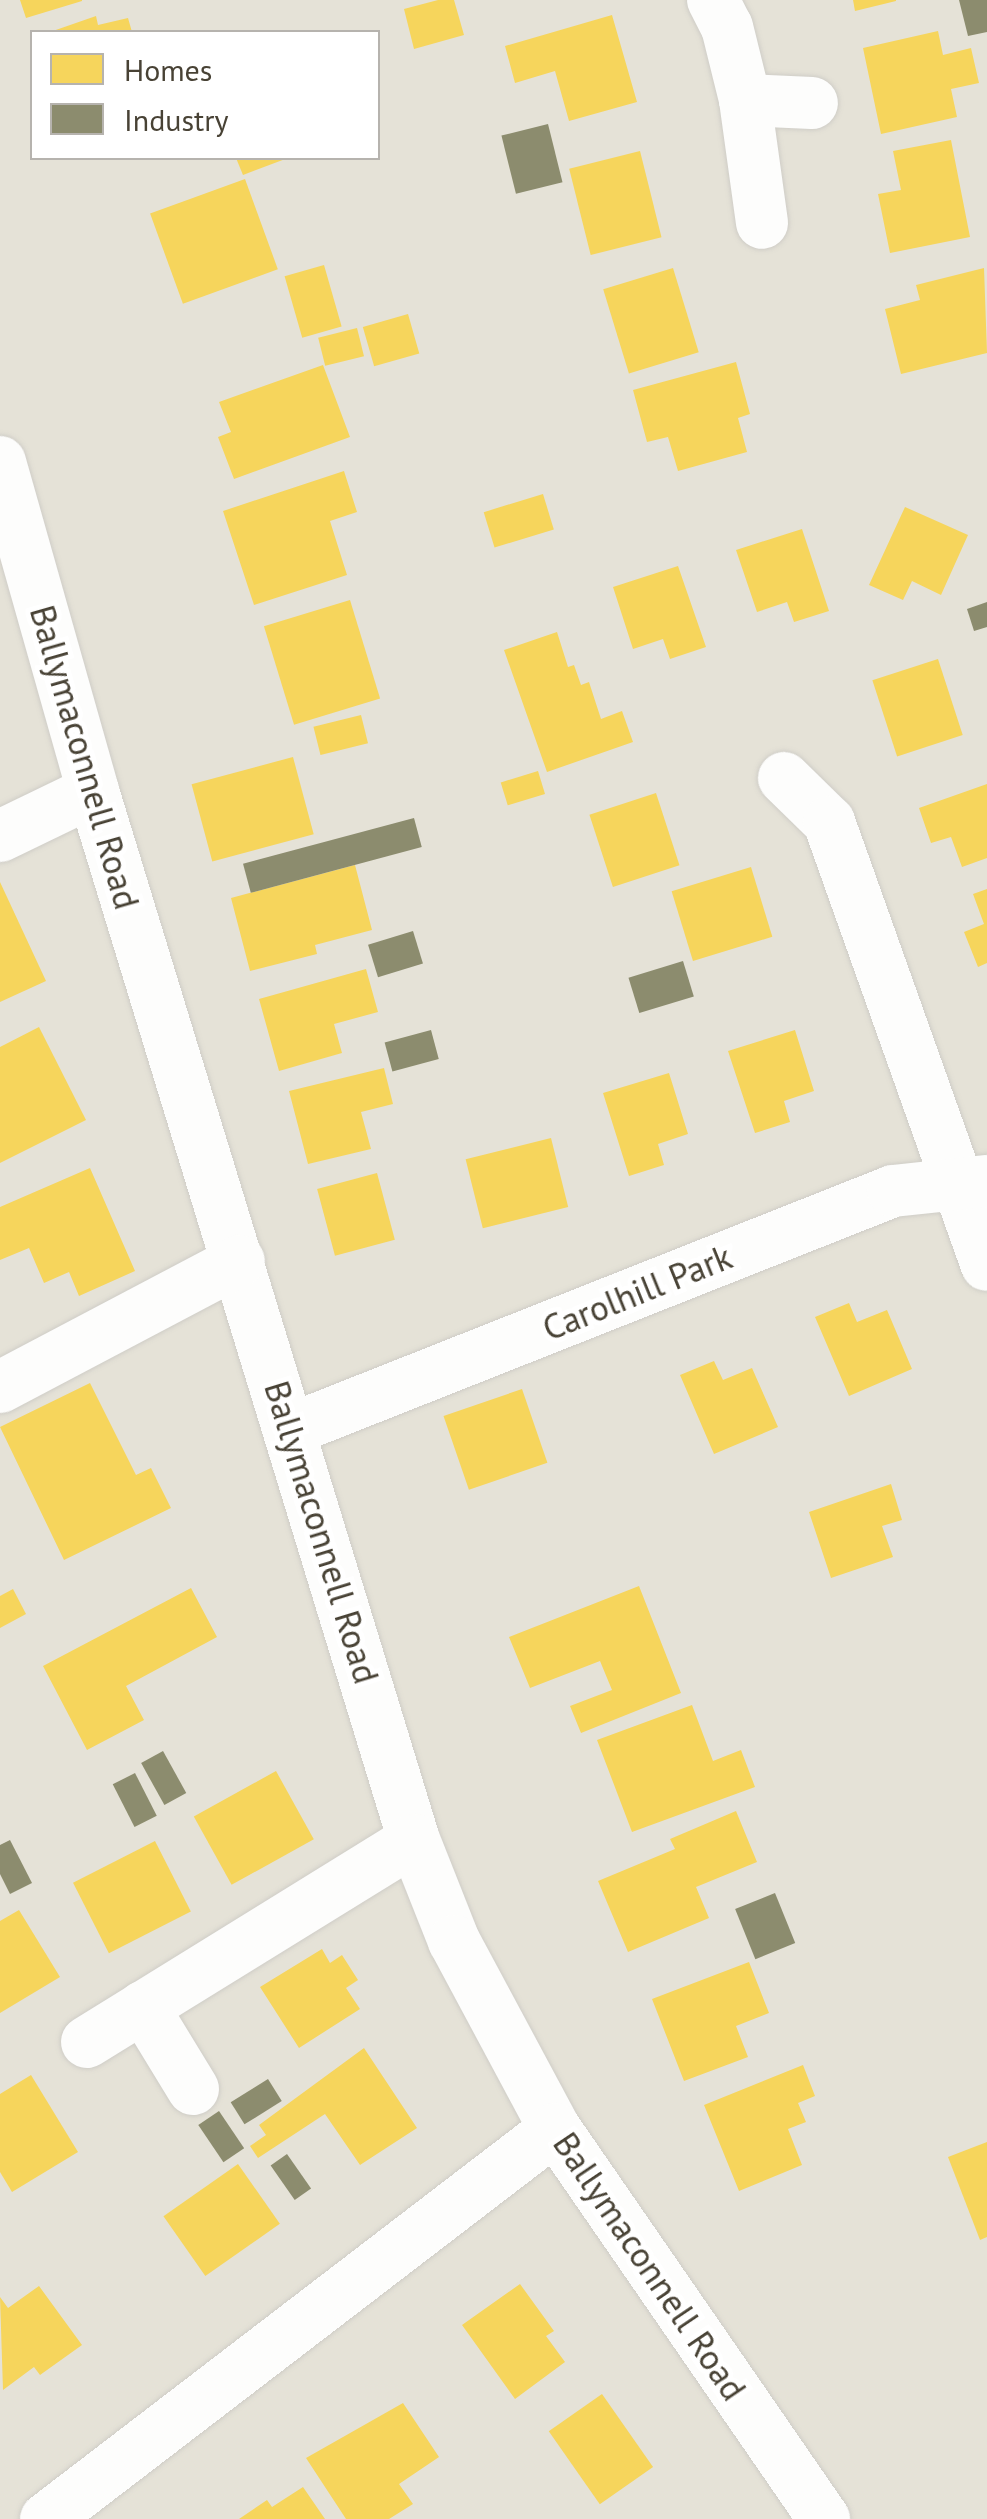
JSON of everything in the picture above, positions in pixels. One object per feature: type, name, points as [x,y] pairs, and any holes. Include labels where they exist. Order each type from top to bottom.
[{"type":"street","points":[[713,0],[728,27],[746,100],[762,223]]},
{"type":"street","points":[[746,100],[812,103]]},
{"type":"street","name":"Ballymaconnell Road","points":[[0,462],[93,791],[292,1429],[414,1840],[454,1941],[555,2129],[824,2519]]},
{"type":"street","points":[[784,778],[829,822],[972,1182],[987,1265]]},
{"type":"street","points":[[0,836],[93,791]]},
{"type":"street","name":"Carolhill Park","points":[[292,1429],[892,1191],[972,1182]]},
{"type":"street","points":[[0,1388],[239,1261]]},
{"type":"street","points":[[87,2042],[414,1840]]},
{"type":"street","points":[[143,2007],[193,2089]]},
{"type":"street","points":[[46,2519],[555,2129]]},
{"type":"shaded area","points":[[0,0],[987,0],[987,2519],[0,2519]]},
{"type":"building: Homes","points":[[20,0],[82,0],[82,1],[26,18]]},
{"type":"building: Homes","points":[[454,0],[464,35],[414,49],[404,9]]},
{"type":"building: Homes","points":[[853,0],[896,0],[896,1],[855,11]]},
{"type":"building: Homes","points":[[612,15],[637,102],[569,121],[555,71],[515,83],[505,46]]},
{"type":"building: Homes","points":[[96,16],[98,25],[128,18],[131,30],[56,30]]},
{"type":"building: Homes","points":[[938,31],[943,55],[971,48],[979,83],[951,89],[957,117],[881,134],[863,48]]},
{"type":"building: Homes","points":[[951,140],[970,237],[890,253],[878,194],[901,190],[893,151]]},
{"type":"building: Homes","points":[[640,151],[662,237],[591,255],[569,169]]},
{"type":"building: Homes","points":[[237,160],[283,160],[243,175]]},
{"type":"building: Homes","points":[[245,179],[278,269],[183,304],[150,214]]},
{"type":"building: Homes","points":[[324,265],[342,327],[302,338],[285,276]]},
{"type":"building: Homes","points":[[673,268],[699,352],[629,373],[603,289]]},
{"type":"building: Homes","points":[[984,268],[987,353],[901,374],[885,309],[920,300],[916,285]]},
{"type":"building: Homes","points":[[408,314],[419,353],[374,366],[363,327]]},
{"type":"building: Homes","points":[[357,328],[364,356],[325,366],[318,338]]},
{"type":"building: Homes","points":[[736,362],[750,414],[738,418],[747,452],[678,471],[668,437],[647,442],[633,390]]},
{"type":"building: Homes","points":[[323,365],[350,437],[234,479],[218,437],[231,432],[219,402]]},
{"type":"building: Homes","points":[[344,471],[357,512],[330,521],[347,575],[254,605],[223,511]]},
{"type":"building: Homes","points":[[543,494],[554,529],[495,548],[484,512]]},
{"type":"building: Homes","points":[[905,507],[968,535],[941,595],[912,581],[903,600],[869,585]]},
{"type":"building: Homes","points":[[802,529],[829,611],[794,622],[787,602],[757,612],[736,550]]},
{"type":"building: Homes","points":[[678,566],[706,647],[670,659],[663,639],[633,649],[613,587]]},
{"type":"building: Homes","points":[[350,600],[380,698],[294,725],[264,626]]},
{"type":"building: Homes","points":[[557,632],[568,667],[574,665],[581,685],[589,682],[601,719],[622,711],[633,742],[547,772],[504,650]]},
{"type":"building: Homes","points":[[938,659],[963,735],[897,756],[872,680]]},
{"type":"building: Homes","points":[[361,715],[368,743],[320,755],[313,727]]},
{"type":"building: Homes","points":[[293,757],[314,834],[212,861],[192,784]]},
{"type":"building: Homes","points":[[538,771],[545,794],[508,805],[501,782]]},
{"type":"building: Homes","points":[[987,784],[987,858],[962,867],[951,837],[931,843],[919,808]]},
{"type":"building: Homes","points":[[656,793],[679,865],[613,887],[589,815]]},
{"type":"building: Homes","points":[[355,865],[372,930],[315,945],[317,954],[250,971],[231,898]]},
{"type":"building: Homes","points":[[751,867],[772,937],[693,961],[672,891]]},
{"type":"building: Homes","points":[[0,882],[46,981],[0,1002]]},
{"type":"building: Homes","points":[[987,889],[987,963],[978,967],[964,932],[984,924],[973,894]]},
{"type":"building: Homes","points":[[366,969],[378,1012],[334,1024],[342,1053],[279,1071],[259,999]]},
{"type":"building: Homes","points":[[39,1027],[86,1120],[0,1163],[0,1047]]},
{"type":"building: Homes","points":[[795,1030],[814,1091],[784,1101],[790,1122],[755,1133],[728,1051]]},
{"type":"building: Homes","points":[[384,1068],[393,1104],[361,1112],[371,1149],[308,1164],[289,1091]]},
{"type":"building: Homes","points":[[669,1073],[688,1134],[658,1144],[664,1165],[629,1176],[603,1093]]},
{"type":"building: Homes","points":[[551,1138],[568,1207],[483,1228],[466,1159]]},
{"type":"building: Homes","points":[[90,1168],[135,1271],[79,1296],[69,1272],[44,1283],[29,1248],[0,1260],[0,1207]]},
{"type":"building: Homes","points":[[377,1173],[395,1240],[335,1256],[317,1189]]},
{"type":"building: Homes","points":[[849,1303],[857,1322],[887,1310],[912,1369],[849,1396],[815,1317]]},
{"type":"building: Homes","points":[[714,1361],[723,1380],[752,1368],[778,1427],[714,1454],[680,1375]]},
{"type":"building: Homes","points":[[90,1383],[136,1475],[151,1468],[171,1508],[64,1560],[0,1427]]},
{"type":"building: Homes","points":[[522,1389],[547,1463],[469,1490],[444,1416]]},
{"type":"building: Homes","points":[[891,1484],[902,1520],[882,1526],[893,1557],[831,1578],[809,1512]]},
{"type":"building: Homes","points":[[639,1586],[681,1693],[581,1733],[570,1706],[612,1690],[600,1661],[530,1688],[509,1637]]},
{"type":"building: Homes","points":[[191,1588],[217,1637],[126,1686],[144,1720],[87,1750],[43,1666]]},
{"type":"building: Homes","points":[[13,1589],[26,1614],[0,1628],[0,1596]]},
{"type":"building: Homes","points":[[692,1705],[713,1761],[741,1750],[755,1787],[632,1832],[597,1740]]},
{"type":"building: Homes","points":[[276,1771],[314,1839],[232,1885],[194,1817]]},
{"type":"building: Homes","points":[[736,1811],[757,1862],[696,1887],[709,1918],[628,1952],[598,1881],[675,1849],[670,1839]]},
{"type":"building: Homes","points":[[155,1841],[191,1911],[109,1953],[73,1883]]},
{"type":"building: Homes","points":[[19,1910],[60,1977],[0,2013],[0,1921]]},
{"type":"building: Homes","points":[[322,1949],[330,1963],[342,1955],[358,1980],[346,1988],[360,2009],[299,2048],[260,1987]]},
{"type":"building: Homes","points":[[749,1962],[769,2013],[736,2026],[748,2057],[684,2081],[652,1999]]},
{"type":"building: Homes","points":[[364,2048],[417,2128],[360,2165],[325,2114],[258,2158],[250,2146],[266,2135],[259,2125]]},
{"type":"building: Homes","points":[[803,2065],[815,2096],[798,2103],[806,2122],[788,2129],[802,2165],[739,2191],[704,2105]]},
{"type":"building: Homes","points":[[31,2075],[78,2152],[12,2192],[0,2172],[0,2094]]},
{"type":"building: Homes","points":[[987,2142],[987,2237],[980,2240],[948,2157]]},
{"type":"building: Homes","points":[[238,2164],[280,2224],[205,2276],[163,2216]]},
{"type":"building: Homes","points":[[520,2284],[554,2331],[546,2336],[565,2362],[515,2399],[462,2325]]},
{"type":"building: Homes","points":[[39,2286],[82,2345],[40,2375],[34,2367],[3,2390],[0,2297],[8,2308]]},
{"type":"building: Homes","points":[[602,2394],[653,2467],[600,2504],[549,2431]]},
{"type":"building: Homes","points":[[403,2403],[439,2457],[399,2484],[413,2504],[389,2519],[346,2519],[306,2458]]},
{"type":"building: Homes","points":[[303,2487],[325,2519],[239,2519],[267,2500],[272,2507]]},
{"type":"building: Industry","points":[[959,0],[987,0],[987,32],[968,36]]},
{"type":"building: Industry","points":[[548,124],[563,182],[516,194],[501,136]]},
{"type":"building: Industry","points":[[987,602],[987,627],[974,631],[967,609]]},
{"type":"building: Industry","points":[[414,818],[422,847],[251,893],[243,864]]},
{"type":"building: Industry","points":[[413,931],[423,964],[378,977],[368,945]]},
{"type":"building: Industry","points":[[683,961],[694,996],[639,1013],[628,978]]},
{"type":"building: Industry","points":[[431,1030],[439,1059],[392,1071],[385,1042]]},
{"type":"building: Industry","points":[[163,1751],[186,1793],[164,1805],[141,1763]]},
{"type":"building: Industry","points":[[135,1773],[157,1816],[135,1827],[113,1784]]},
{"type":"building: Industry","points":[[10,1840],[32,1883],[10,1894],[0,1874],[0,1845]]},
{"type":"building: Industry","points":[[775,1893],[795,1943],[755,1959],[735,1909]]},
{"type":"building: Industry","points":[[268,2079],[282,2101],[244,2124],[231,2102]]},
{"type":"building: Industry","points":[[219,2111],[244,2148],[223,2162],[198,2125]]},
{"type":"building: Industry","points":[[287,2154],[311,2188],[295,2200],[271,2165]]}]
